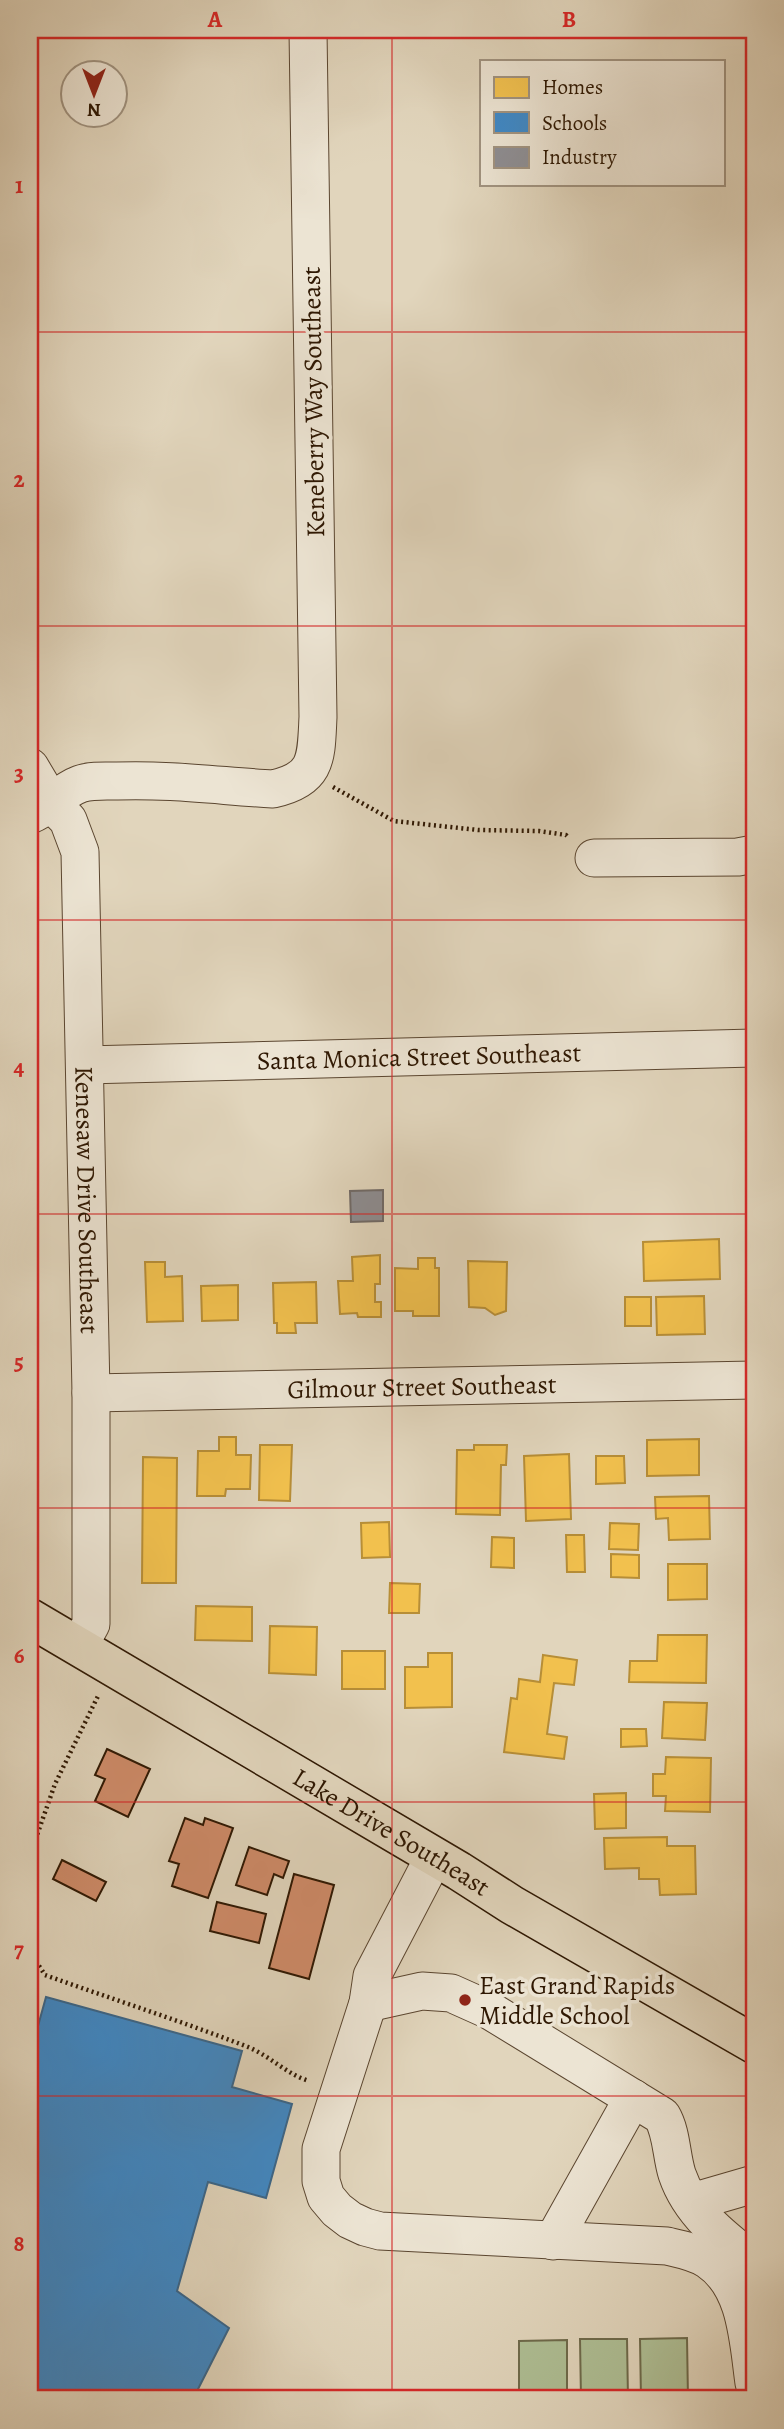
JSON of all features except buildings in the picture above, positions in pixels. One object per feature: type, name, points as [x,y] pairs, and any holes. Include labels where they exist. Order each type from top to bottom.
[{"type":"main road","name":"Lake Drive Southeast","points":[[30,1618],[512,1905],[754,2045]]},
{"type":"street","name":"Keneberry Way Southeast","points":[[307,30],[318,717],[317,752],[308,772]]},
{"type":"street","name":"Kenesaw Drive Southeast","points":[[30,767],[41,809],[68,820],[80,852],[91,1393],[91,1624],[79,1646]]},
{"type":"street","points":[[41,809],[81,783],[136,780],[273,789],[293,784],[308,772]]},
{"type":"street","points":[[594,858],[738,857],[754,854]]},
{"type":"street","name":"Santa Monica Street Southeast","points":[[85,1065],[754,1048]]},
{"type":"street","name":"Gilmour Street Southeast","points":[[91,1393],[754,1380]]},
{"type":"street","points":[[434,1857],[372,1976],[368,2003],[321,2149],[321,2181],[326,2197],[350,2220],[380,2231],[667,2246],[706,2259],[721,2271],[740,2302],[754,2383]]},
{"type":"street","points":[[368,2003],[422,1991],[451,1993],[489,2010],[663,2116],[677,2176],[692,2202],[705,2222],[754,2262]]},
{"type":"street","points":[[553,2241],[633,2098]]},
{"type":"street","points":[[692,2202],[754,2184]]},
{"type":"path","points":[[308,772],[394,821],[478,830],[539,831],[566,835],[594,858]]},
{"type":"path","points":[[30,1855],[55,1784],[98,1696]]},
{"type":"path","points":[[30,1952],[45,1975],[251,2048],[311,2082]]},
{"type":"green space","points":[[687,2338],[688,2399],[641,2399],[640,2339]]},
{"type":"green space","points":[[580,2339],[627,2339],[628,2399],[581,2399]]},
{"type":"green space","points":[[567,2340],[567,2399],[519,2399],[519,2341]]},
{"type":"place","name":"East Grand Rapids Middle School","points":[[465,2000]]}]
